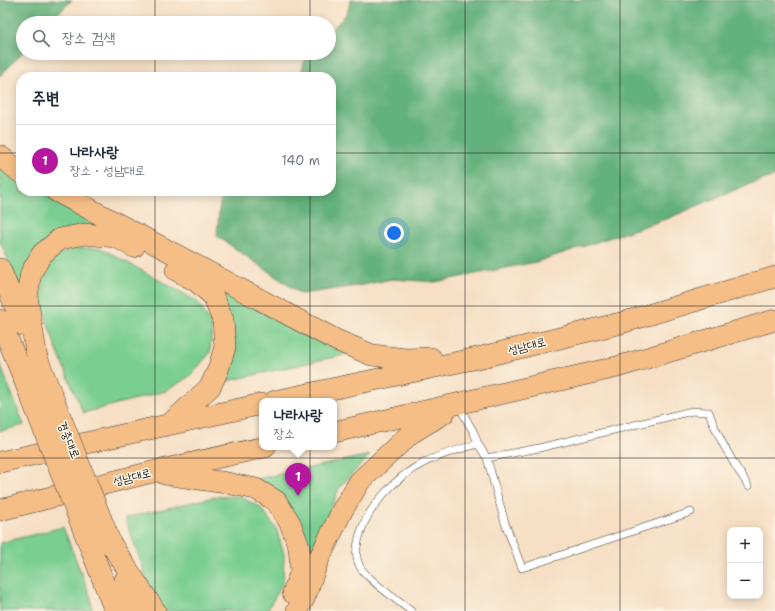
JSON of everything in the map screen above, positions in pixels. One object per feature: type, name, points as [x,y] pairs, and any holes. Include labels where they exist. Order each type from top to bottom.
[{"type":"main road","points":[[0,156],[16,169]]},
{"type":"main road","points":[[65,196],[336,340],[365,352],[405,359],[482,357]]},
{"type":"main road","points":[[37,358],[27,298],[31,273],[42,254],[60,239],[85,234],[116,237],[196,281],[213,296],[223,320],[224,347],[218,370],[210,387],[171,423]]},
{"type":"main road","name":"경충대로","points":[[0,269],[37,358],[102,549],[115,611]]},
{"type":"main road","name":"성남대로","points":[[289,398],[482,357],[621,323],[775,277]]},
{"type":"main road","name":"경충대로","points":[[0,320],[16,359],[102,549],[136,611]]},
{"type":"main road","points":[[337,431],[617,367],[775,320]]},
{"type":"main road","points":[[0,334],[16,359]]},
{"type":"main road","points":[[297,611],[304,599],[317,563],[342,509],[360,481],[411,433],[458,404]]},
{"type":"main road","points":[[0,462],[259,405]]},
{"type":"main road","name":"성남대로","points":[[0,510],[152,472],[259,448]]},
{"type":"main road","points":[[152,472],[227,483],[256,489],[276,501],[290,523],[299,547],[301,571],[290,603],[282,611]]},
{"type":"main road","points":[[100,611],[102,549]]},
{"type":"main road","points":[[102,549],[155,611]]},
{"type":"lane","points":[[458,404],[474,433],[478,444],[487,458],[505,523],[522,568],[691,512]]},
{"type":"lane","points":[[487,458],[539,448],[692,411],[709,412],[717,434],[748,486]]},
{"type":"lane","points":[[411,611],[370,578],[361,567],[356,558],[362,527],[370,509],[397,479],[414,467],[430,460],[478,444]]},
{"type":"green space","points":[[0,0],[72,0],[56,16],[16,16],[16,59],[0,76]]},
{"type":"green space","points":[[350,0],[775,0],[775,176],[744,186],[669,218],[536,262],[435,282],[392,279],[364,285],[301,294],[217,236],[219,210],[222,196],[336,196],[336,72],[301,72],[305,60],[336,60],[336,25],[346,14],[350,5]]},
{"type":"green space","points":[[0,166],[16,177],[16,196],[49,196],[102,224],[64,232],[20,286],[0,241]]},
{"type":"green space","points":[[73,248],[101,248],[197,301],[212,326],[210,353],[190,376],[166,391],[83,413],[56,348],[41,303],[43,275],[55,256]]},
{"type":"green space","points":[[209,282],[240,298],[300,334],[348,354],[223,382],[234,360],[234,336]]},
{"type":"green space","points":[[0,364],[24,425],[0,431]]},
{"type":"green space","points":[[370,455],[339,488],[309,565],[257,479]]},
{"type":"green space","points":[[239,496],[260,507],[276,528],[284,554],[283,582],[268,609],[265,611],[165,611],[154,599],[125,518],[214,497]]},
{"type":"green space","points":[[63,527],[91,598],[92,611],[0,611],[0,543]]},
{"type":"place","name":"나라사랑","points":[[298,496]]}]
